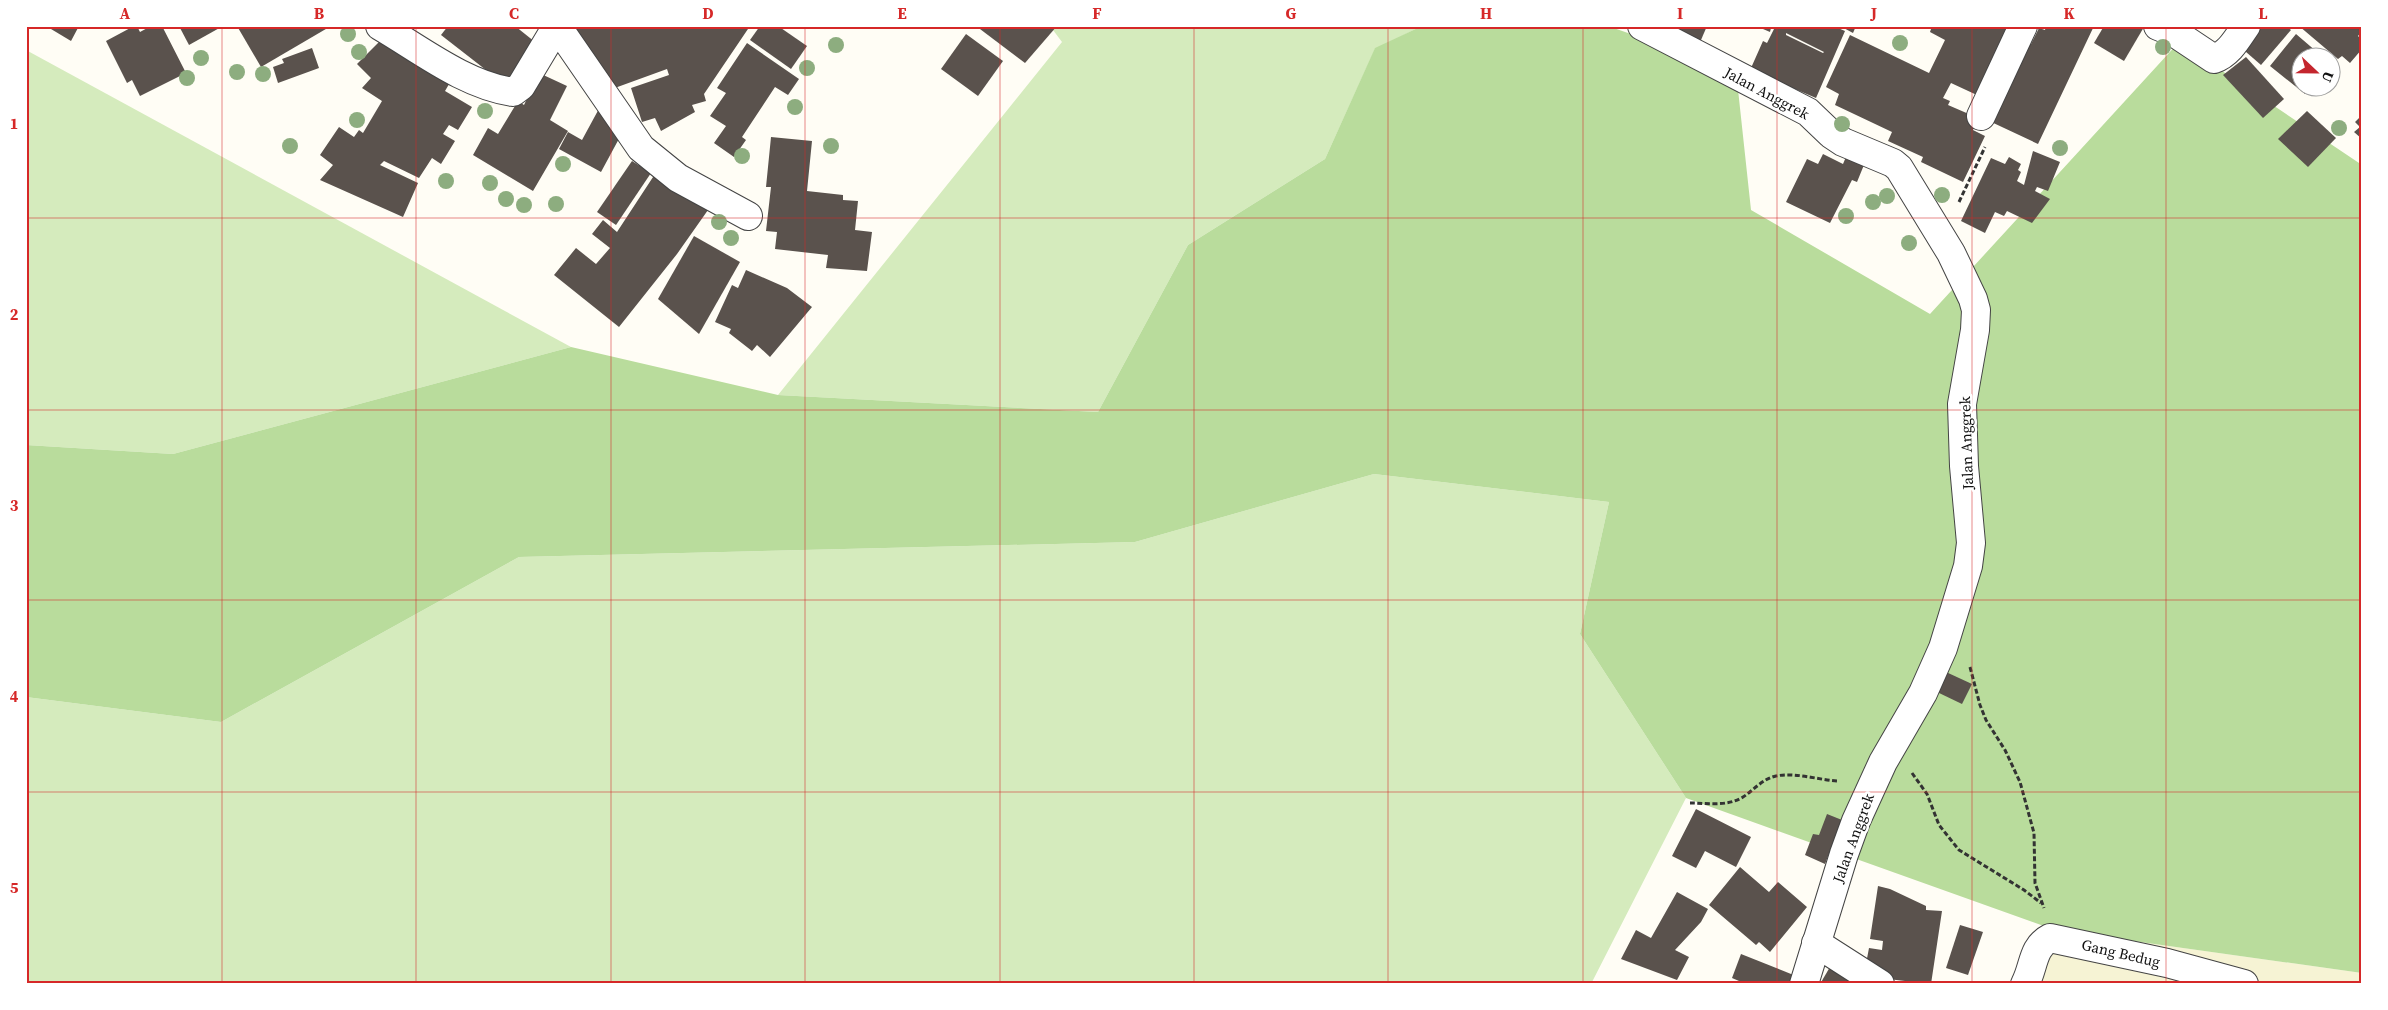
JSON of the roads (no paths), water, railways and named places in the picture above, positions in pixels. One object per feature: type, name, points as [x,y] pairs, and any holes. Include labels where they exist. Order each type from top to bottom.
[{"type":"street","points":[[380,26],[463,74],[495,88],[513,92],[521,86],[557,26],[640,148],[678,178],[748,216]]},
{"type":"street","name":"Jalan Anggrek","points":[[1642,26],[1808,112],[1831,134],[1843,142],[1893,163],[1902,172],[1933,223],[1966,283],[1976,310],[1975,330],[1962,404],[1964,466],[1971,543],[1968,566],[1943,648],[1931,678],[1879,770],[1844,854],[1804,984]]},
{"type":"street","points":[[1981,116],[2023,26]]},
{"type":"street","points":[[2158,26],[2175,33],[2214,58],[2221,56],[2232,47],[2246,26]]},
{"type":"street","name":"Gang Bedug","points":[[2025,984],[2037,949],[2042,942],[2050,938],[2074,942],[2164,973],[2244,984]]},
{"type":"street","points":[[1816,943],[1880,984]]}]
